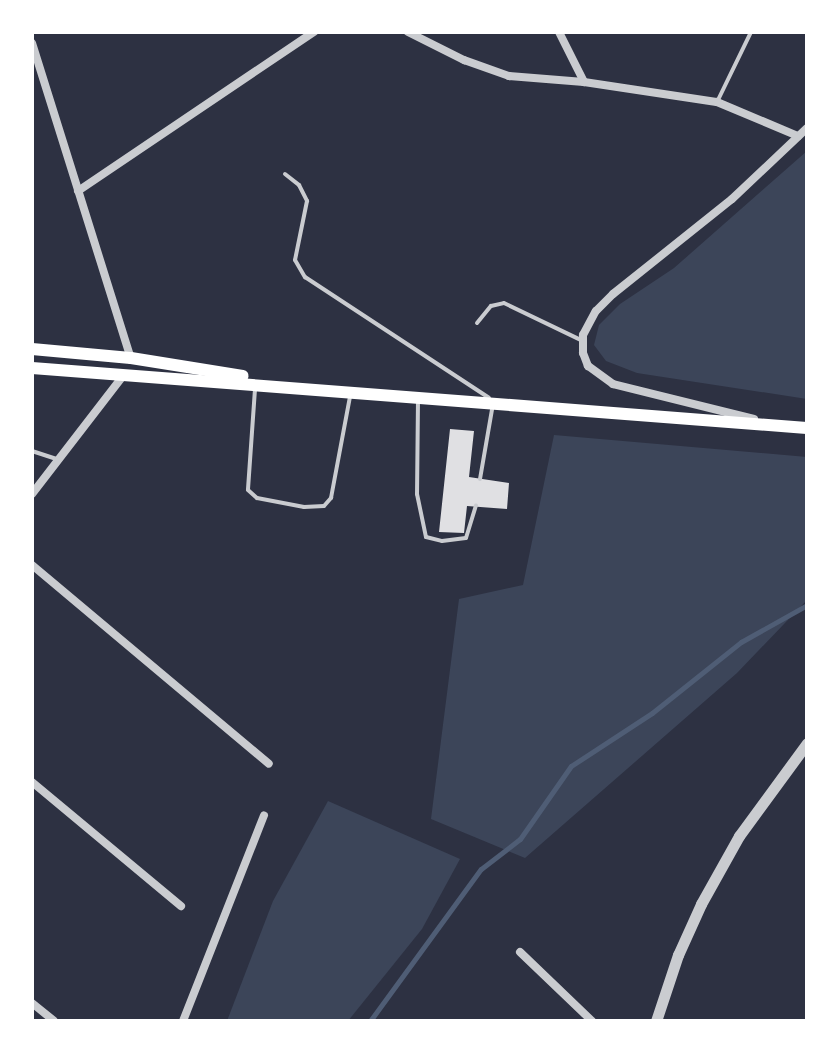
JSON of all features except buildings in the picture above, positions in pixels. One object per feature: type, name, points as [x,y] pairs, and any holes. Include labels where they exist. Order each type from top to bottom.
[{"type":"main road","points":[[32,349],[131,358],[308,387]]},
{"type":"main road","points":[[32,368],[351,390],[807,428]]},
{"type":"street","points":[[78,191],[314,32]]},
{"type":"street","points":[[408,32],[451,54],[509,76],[584,82],[717,102],[798,136]]},
{"type":"street","points":[[559,32],[584,82]]},
{"type":"street","points":[[32,43],[131,358]]},
{"type":"street","points":[[775,425],[613,384],[588,366],[583,341],[596,311],[613,294],[732,199],[807,128]]},
{"type":"street","points":[[32,494],[123,376]]},
{"type":"street","points":[[32,565],[269,764]]},
{"type":"street","points":[[659,1019],[701,904],[739,836],[807,743]]},
{"type":"street","points":[[32,782],[181,906]]},
{"type":"street","points":[[183,1021],[264,815]]},
{"type":"street","points":[[520,952],[592,1021]]},
{"type":"street","points":[[32,1003],[54,1021]]},
{"type":"lane","points":[[717,102],[751,32]]},
{"type":"lane","points":[[285,174],[299,185],[307,201],[295,260],[305,277],[494,402],[480,479]]},
{"type":"lane","points":[[477,323],[491,306],[504,303],[583,341]]},
{"type":"lane","points":[[256,384],[248,490],[257,498],[304,507],[324,506],[331,498],[351,390]]},
{"type":"lane","points":[[418,397],[417,494],[426,537],[442,541],[466,538],[476,506]]},
{"type":"lane","points":[[32,451],[59,459]]},
{"type":"shaded area","points":[[807,151],[807,399],[637,373],[606,361],[594,345],[599,325],[620,304],[674,268]]},
{"type":"shaded area","points":[[554,435],[807,457],[807,600],[737,673],[525,858],[431,819],[459,599],[523,585]]},
{"type":"shaded area","points":[[328,801],[460,859],[422,929],[348,1021],[227,1021],[273,901]]},
{"type":"waterway","points":[[370,1021],[481,869],[520,839],[571,766],[652,713],[741,642],[807,605]]}]
